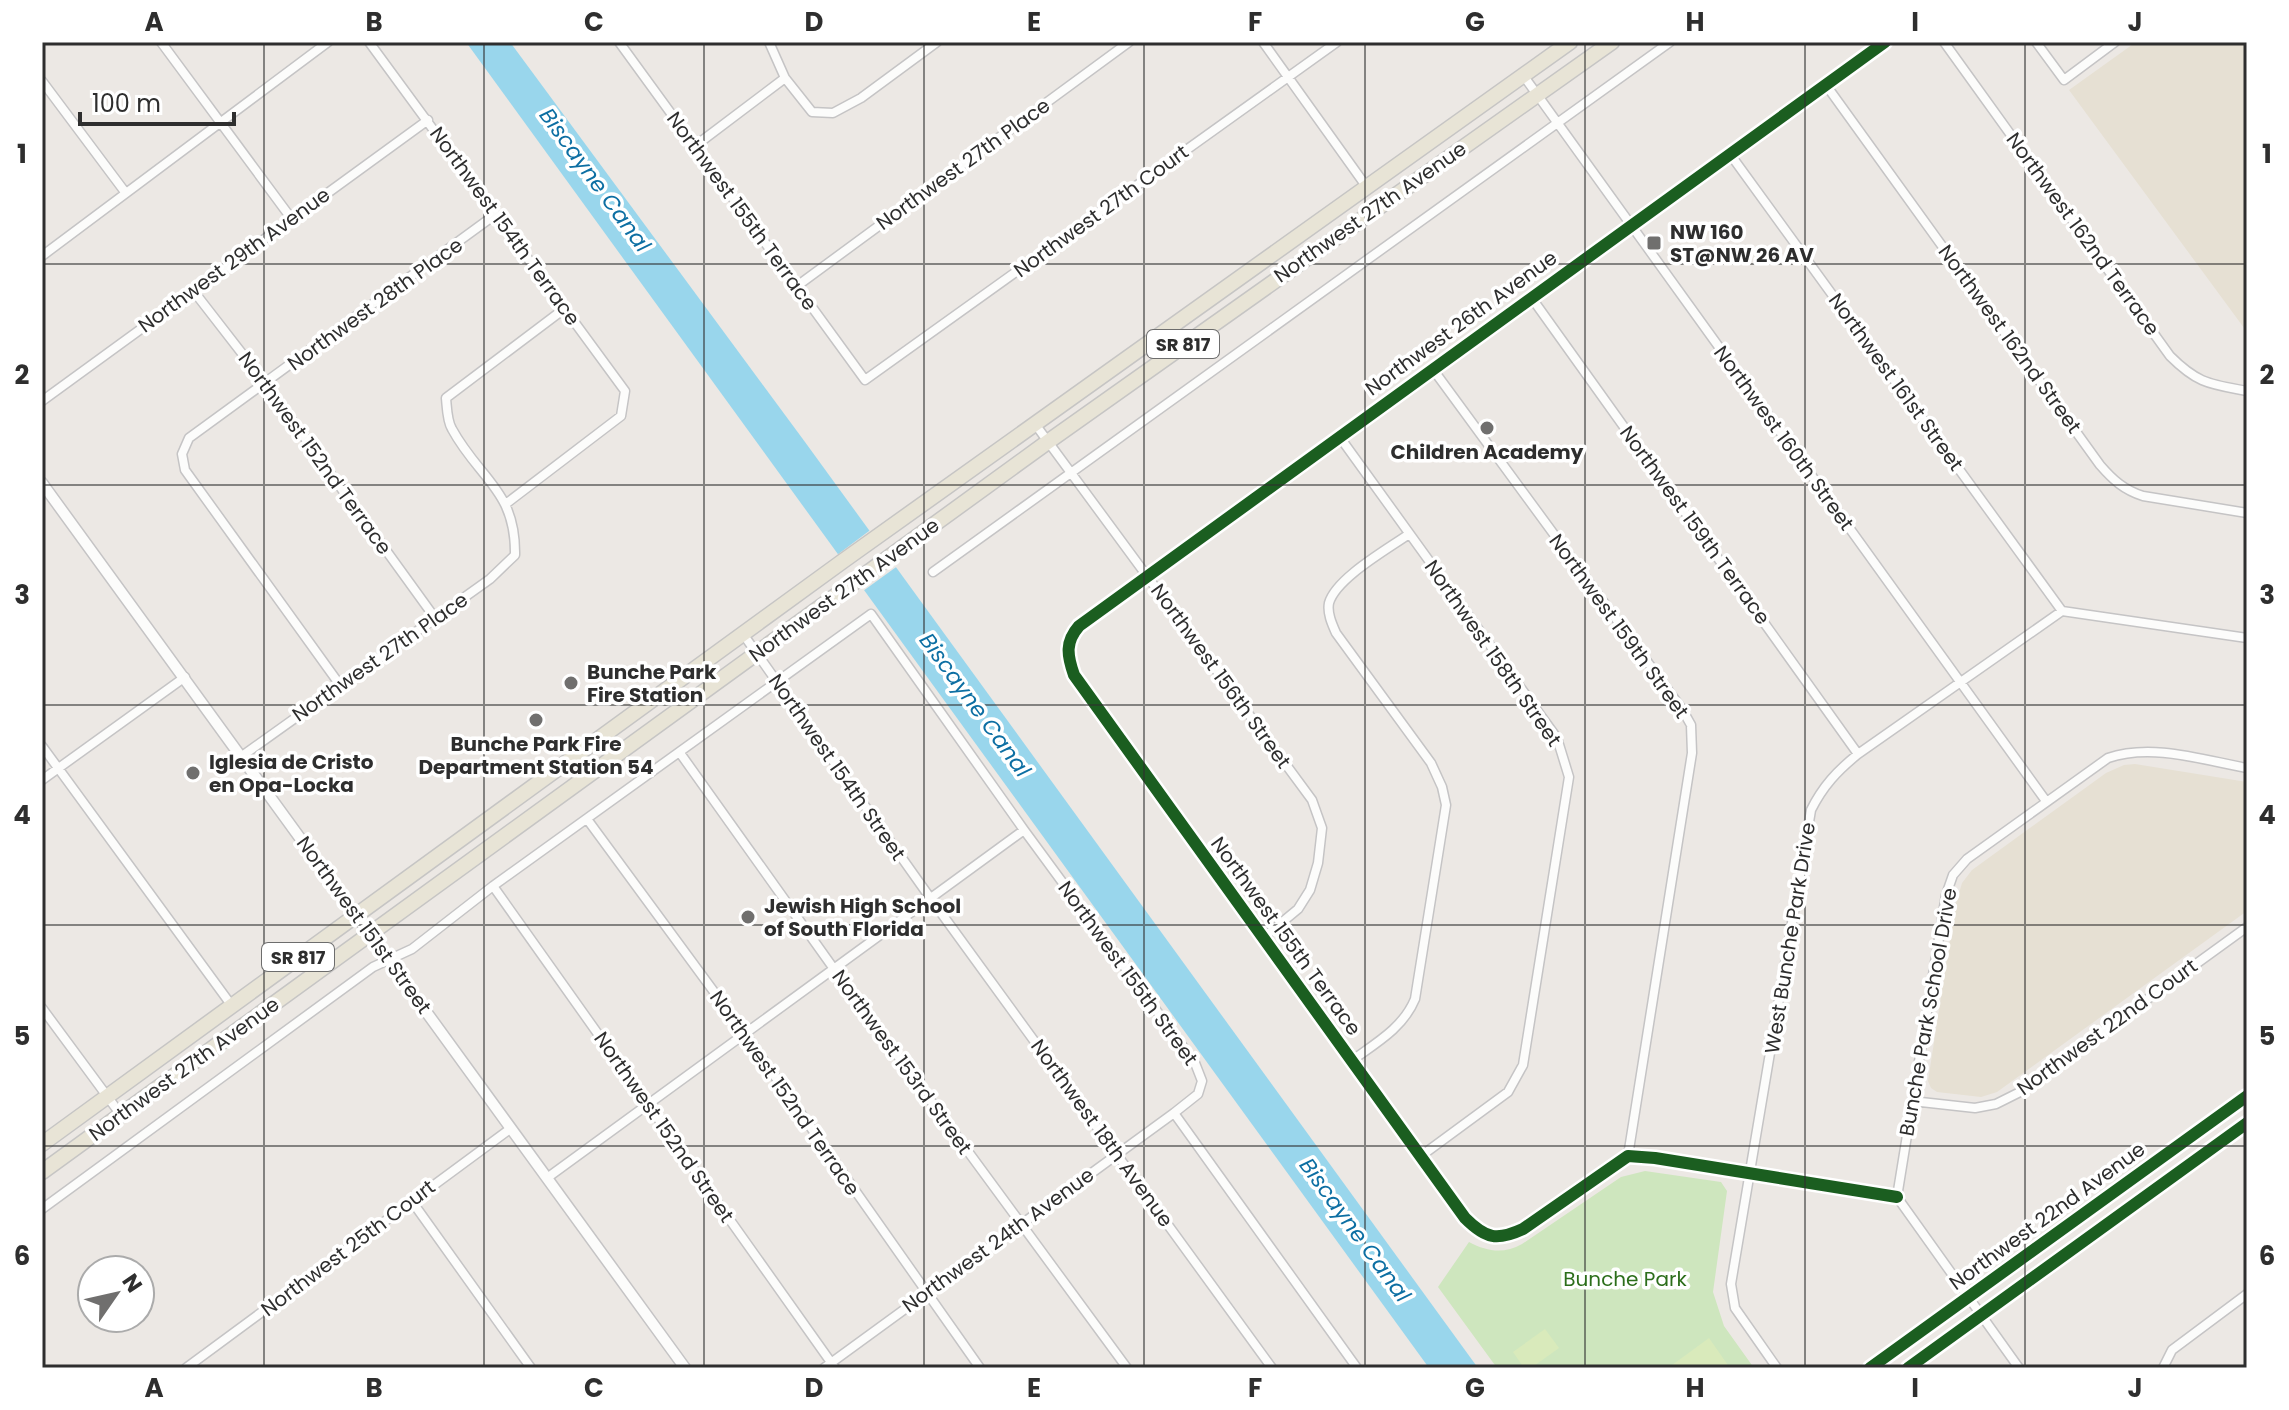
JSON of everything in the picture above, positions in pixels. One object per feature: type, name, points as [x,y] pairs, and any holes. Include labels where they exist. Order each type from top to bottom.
[{"type":"main road","name":"Northwest 27th Avenue","points":[[42,1144],[843,561],[1570,42]]},
{"type":"main road","name":"Northwest 27th Avenue","points":[[42,1172],[1049,441],[1612,42]]},
{"type":"main road","points":[[1283,273],[1287,262],[1364,204],[1368,194],[1366,186]]},
{"type":"main road","points":[[587,748],[600,766]]},
{"type":"main road","name":"Northwest 22nd Avenue","points":[[1870,1368],[2247,1096]]},
{"type":"main road","name":"Northwest 22nd Avenue","points":[[1908,1368],[2247,1123]]},
{"type":"street","points":[[161,42],[291,218]]},
{"type":"street","points":[[43,256],[328,42]]},
{"type":"street","name":"Northwest 154th Terrace","points":[[369,42],[625,391],[621,416],[507,503]]},
{"type":"street","name":"Northwest 155th Terrace","points":[[619,42],[865,380]]},
{"type":"street","points":[[769,42],[785,78],[812,112],[833,113],[861,98],[937,42]]},
{"type":"street","name":"Northwest 27th Place","points":[[797,286],[1129,42]]},
{"type":"street","points":[[1263,42],[1366,186]]},
{"type":"street","name":"Northwest 27th Court","points":[[865,380],[1337,42]]},
{"type":"street","name":"Northwest 27th Avenue","points":[[933,572],[1670,42]]},
{"type":"street","name":"Northwest 26th Avenue","points":[[1068,644],[1079,626],[1147,575],[1885,42]]},
{"type":"street","name":"Northwest 162nd Terrace","points":[[1944,42],[2170,356],[2202,383],[2247,391]]},
{"type":"street","points":[[2036,42],[2064,80],[2115,42]]},
{"type":"street","name":"Northwest 160th Street","points":[[1523,75],[2046,801]]},
{"type":"street","points":[[695,146],[785,78]]},
{"type":"street","points":[[42,81],[125,192]]},
{"type":"street","name":"Northwest 162nd Street","points":[[1826,85],[2115,482],[2143,496],[2247,513]]},
{"type":"street","name":"Northwest 29th Avenue","points":[[42,401],[428,120]]},
{"type":"street","name":"Northwest 161st Street","points":[[1730,154],[2062,611]]},
{"type":"street","name":"Northwest 28th Place","points":[[340,685],[185,470],[182,454],[189,438],[496,214]]},
{"type":"street","name":"Northwest 152nd Terrace","points":[[192,289],[265,383],[435,618]]},
{"type":"street","name":"Northwest 159th Terrace","points":[[1531,297],[1858,754]]},
{"type":"street","points":[[507,503],[450,426],[446,398],[564,309]]},
{"type":"street","name":"Northwest 159th Street","points":[[1432,368],[1691,725],[1692,753],[1628,1156]]},
{"type":"street","name":"Northwest 156th Street","points":[[1035,424],[1312,800],[1322,828],[1318,863],[1310,890],[1298,909],[1263,938]]},
{"type":"street","name":"Northwest 158th Street","points":[[1339,436],[1557,738],[1569,777],[1523,1065],[1508,1092],[1421,1156]]},
{"type":"street","name":"Northwest 151st Street","points":[[42,483],[685,1368]]},
{"type":"street","name":"Northwest 27th Place","points":[[242,756],[490,579],[515,555],[515,530],[507,503]]},
{"type":"street","points":[[1351,1061],[1394,1029],[1408,1014],[1415,999],[1446,805],[1431,763],[1336,633],[1329,617],[1329,603],[1336,590],[1351,576],[1409,534]]},
{"type":"street","points":[[2062,611],[2247,638]]},
{"type":"street","name":"West Bunche Park Drive","points":[[1777,1368],[1735,1308],[1731,1284],[1752,1174],[1811,810],[1822,787],[1858,754],[2062,611]]},
{"type":"street","name":"Northwest 27th Avenue","points":[[42,1209],[373,967],[412,949],[493,886],[871,614]]},
{"type":"street","name":"Northwest 155th Street","points":[[871,614],[1195,1063],[1202,1081],[1198,1094],[1174,1113]]},
{"type":"street","name":"Northwest 154th Street","points":[[743,634],[931,899]]},
{"type":"street","name":"Northwest 155th Terrace","points":[[1068,644],[1068,657],[1074,675],[1465,1218],[1479,1232],[1506,1236],[1523,1229],[1628,1156]]},
{"type":"street","points":[[42,780],[185,677]]},
{"type":"street","points":[[42,746],[232,1006]]},
{"type":"street","name":"Bunche Park School Drive","points":[[1897,1197],[1946,895],[1953,875],[1967,859],[2108,758],[2126,752],[2149,751],[2247,768]]},
{"type":"street","name":"Northwest 153rd Street","points":[[680,753],[834,969],[1127,1368]]},
{"type":"street","name":"Northwest 152nd Terrace","points":[[587,819],[745,1034],[980,1368]]},
{"type":"street","points":[[547,1178],[1024,830]]},
{"type":"street","name":"Northwest 152nd Street","points":[[493,886],[830,1366]]},
{"type":"street","name":"Northwest 18th Avenue","points":[[931,899],[1272,1368]]},
{"type":"street","name":"Northwest 22nd Court","points":[[1912,1101],[1975,1108],[1996,1104],[2018,1093],[2247,927]]},
{"type":"street","points":[[42,1008],[121,1115]]},
{"type":"street","points":[[1174,1113],[1354,1367]]},
{"type":"street","name":"Northwest 24th Avenue","points":[[830,1366],[1174,1113]]},
{"type":"street","name":"Northwest 25th Court","points":[[186,1368],[510,1129]]},
{"type":"street","points":[[1628,1156],[1897,1197],[2019,1368]]},
{"type":"street","points":[[411,1200],[531,1368]]},
{"type":"street","points":[[2163,1368],[2172,1350],[2247,1294]]},
{"type":"shaded area","points":[[2136,42],[2247,42],[2247,332],[2069,90]]},
{"type":"shaded area","points":[[2135,764],[2247,782],[2247,911],[1997,1092],[1981,1097],[1937,1092],[1928,1081],[1955,907],[1962,883],[1972,870],[2106,773]]},
{"type":"green space","name":"Bunche Park","points":[[1645,1171],[1721,1182],[1727,1191],[1713,1292],[1724,1326],[1754,1368],[1497,1368],[1438,1287],[1469,1242],[1496,1250],[1515,1247],[1621,1177]]},
{"type":"green space","points":[[1545,1329],[1559,1348],[1531,1368],[1524,1368],[1513,1352]]},
{"type":"green space","points":[[1709,1338],[1730,1368],[1668,1368]]},
{"type":"water","name":"Biscayne Canal","points":[[466,42],[510,42],[805,442],[1478,1368],[1429,1368]]},
{"type":"pier","points":[[873,528],[899,565],[863,591],[837,555]]},
{"type":"cycle path","points":[[1885,42],[1079,626],[1071,638],[1069,649],[1074,675],[1465,1218],[1479,1230],[1499,1236],[1523,1229],[1628,1156],[1897,1197]]},
{"type":"cycle path","points":[[1870,1368],[2247,1096]]},
{"type":"cycle path","points":[[1908,1368],[2247,1123]]},
{"type":"place","name":"NW 160 ST@NW 26 AV","points":[[1654,243]]},
{"type":"place","name":"Children Academy","points":[[1487,428]]},
{"type":"place","name":"Bunche Park Fire Station","points":[[571,683]]},
{"type":"place","name":"Bunche Park Fire Department Station 54","points":[[536,720]]},
{"type":"place","name":"Iglesia de Cristo en Opa-Locka","points":[[193,773]]},
{"type":"place","name":"Jewish High School of South Florida","points":[[748,917]]}]
